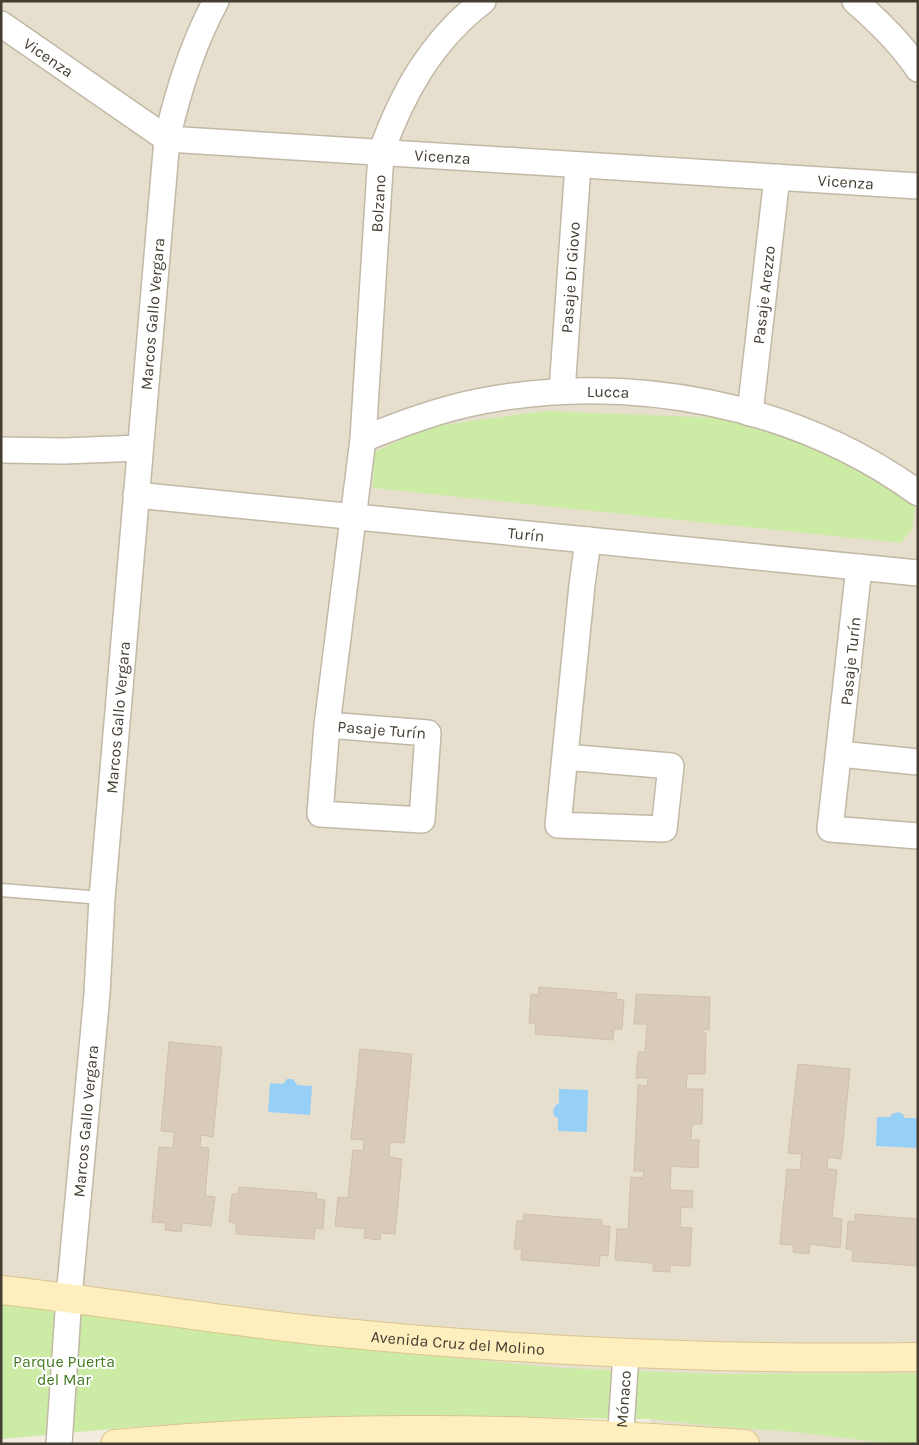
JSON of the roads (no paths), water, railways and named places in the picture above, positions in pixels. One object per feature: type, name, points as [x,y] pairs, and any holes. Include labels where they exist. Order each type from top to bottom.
[{"type":"street","name":"Marcos Gallo Vergara","points":[[59,1444],[69,1297],[96,994],[102,898],[167,139],[190,57],[216,1]]},
{"type":"street","name":"Bolzano","points":[[363,439],[381,153],[392,120],[408,88],[427,59],[449,32],[483,1]]},
{"type":"street","points":[[855,1],[872,15],[895,39],[918,69]]},
{"type":"street","name":"Vicenza","points":[[1,24],[167,139],[918,186]]},
{"type":"street","name":"Pasaje Di Giovo","points":[[562,391],[578,165]]},
{"type":"street","name":"Pasaje Arezzo","points":[[750,413],[777,177]]},
{"type":"street","name":"Lucca","points":[[363,439],[448,409],[521,395],[600,390],[676,396],[713,403],[792,426],[871,464],[918,493]]},
{"type":"street","points":[[352,516],[363,439]]},
{"type":"street","points":[[1,450],[64,451],[140,448]]},
{"type":"street","name":"Turín","points":[[136,495],[918,573]]},
{"type":"street","name":"Pasaje Turín","points":[[327,725],[428,733],[422,820],[320,814],[327,725],[352,516]]},
{"type":"street","points":[[566,757],[671,766],[664,829],[558,825],[588,540]]},
{"type":"street","name":"Pasaje Turín","points":[[859,567],[840,754],[830,828],[918,836]]},
{"type":"street","points":[[840,754],[918,762]]},
{"type":"street","name":"Avenida Cruz del Molino","points":[[1,1290],[69,1297],[194,1316],[446,1343],[626,1354],[750,1357],[918,1357]]},
{"type":"street","name":"Mónaco","points":[[621,1440],[626,1354]]},
{"type":"street","points":[[115,1444],[261,1434],[363,1431],[503,1431],[621,1440],[745,1444]]},
{"type":"lane","points":[[1,890],[102,898]]},
{"type":"water","points":[[287,1079],[293,1079],[297,1085],[312,1086],[310,1115],[268,1112],[270,1083],[283,1084]]},
{"type":"water","points":[[559,1089],[588,1090],[587,1132],[558,1131],[558,1118],[554,1116],[553,1110],[559,1103]]},
{"type":"water","points":[[898,1112],[903,1114],[904,1118],[918,1118],[918,1148],[876,1146],[877,1117],[890,1117]]},
{"type":"park label","name":"Parque Puerta del Mar","points":[[64,1370]]}]
